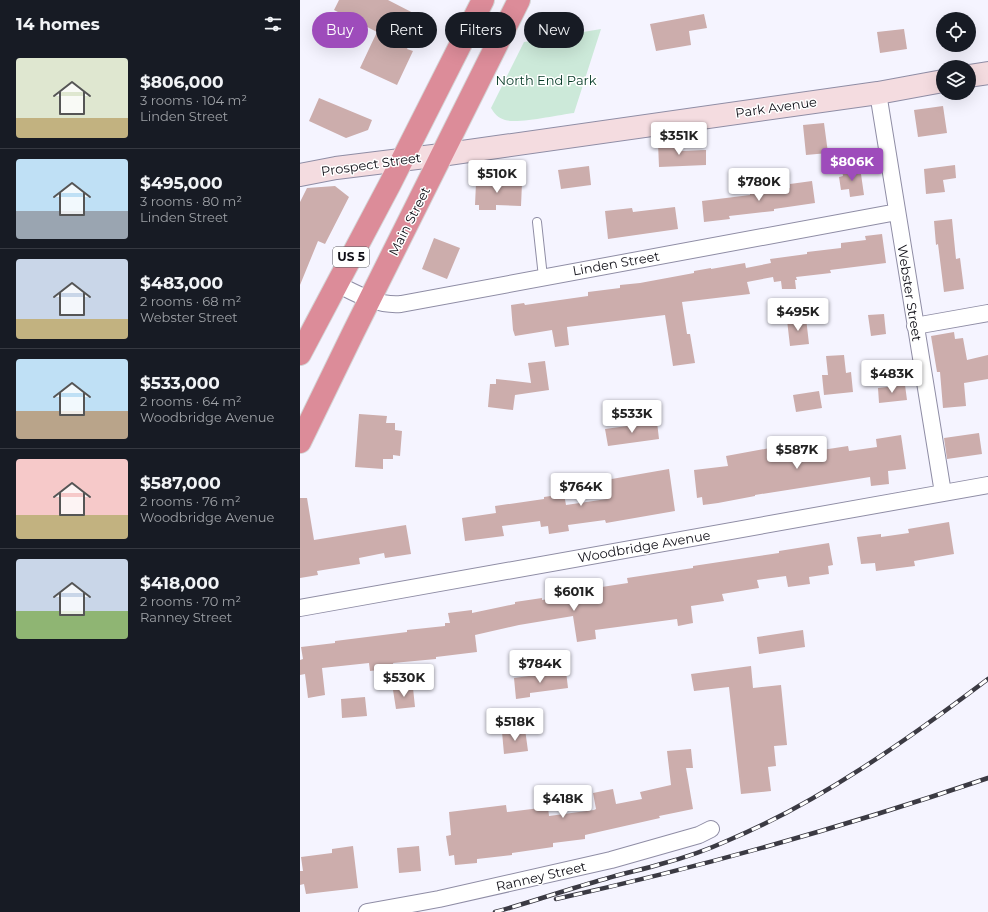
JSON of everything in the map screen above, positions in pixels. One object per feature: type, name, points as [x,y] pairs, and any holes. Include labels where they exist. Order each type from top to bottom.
[{"type":"highway","name":"US 5","points":[[300,354],[402,160],[483,0]]},
{"type":"highway","name":"Main Street","points":[[300,442],[369,299],[519,0]]},
{"type":"street","points":[[976,75],[988,73]]},
{"type":"street","name":"Park Avenue","points":[[442,155],[878,93],[936,82]]},
{"type":"street","name":"Webster Street","points":[[878,93],[943,493]]},
{"type":"street","name":"Prospect Street","points":[[300,175],[336,168],[442,155]]},
{"type":"street","name":"Linden Street","points":[[337,284],[369,299],[385,303],[401,304],[897,212]]},
{"type":"street","points":[[916,326],[988,313]]},
{"type":"street","name":"Woodbridge Avenue","points":[[300,608],[988,485]]},
{"type":"street","name":"Ranney Street","points":[[367,912],[439,899],[610,860],[699,835],[711,829]]},
{"type":"lane","points":[[537,222],[543,277]]},
{"type":"green space","name":"North End Park","points":[[601,29],[574,113],[511,121],[500,118],[493,112],[491,108],[524,42],[524,48],[584,48],[584,32]]},
{"type":"building","points":[[339,0],[388,0],[411,12],[376,12],[376,31],[368,27],[368,12],[338,12],[334,10]]},
{"type":"building","points":[[704,14],[707,28],[689,31],[691,45],[656,51],[650,24]]},
{"type":"building","points":[[904,29],[907,49],[880,53],[877,32]]},
{"type":"building","points":[[376,34],[376,48],[408,48],[413,51],[397,85],[360,68]]},
{"type":"building","points":[[319,98],[372,120],[368,130],[346,138],[309,121]]},
{"type":"building","points":[[943,106],[947,133],[918,137],[914,110]]},
{"type":"building","points":[[824,123],[828,153],[806,155],[803,125]]},
{"type":"building","points":[[682,142],[682,151],[706,150],[706,165],[659,167],[658,143]]},
{"type":"building","points":[[955,165],[956,178],[943,180],[945,192],[926,194],[924,169]]},
{"type":"building","points":[[589,166],[591,185],[561,189],[558,170]]},
{"type":"building","points":[[860,167],[864,195],[850,197],[849,189],[841,190],[839,177],[843,176],[842,170]]},
{"type":"building","points":[[480,177],[497,177],[496,182],[522,183],[521,206],[496,205],[496,210],[479,210],[479,205],[475,205],[476,183],[480,183]]},
{"type":"building","points":[[812,181],[815,203],[774,209],[774,211],[729,216],[730,219],[704,222],[702,201],[790,188],[790,184]]},
{"type":"building","points":[[335,186],[349,197],[325,244],[318,241],[300,285],[300,202],[307,188]]},
{"type":"building","points":[[675,207],[678,229],[608,239],[605,211],[632,208],[633,212]]},
{"type":"building","points":[[952,219],[956,259],[960,258],[964,289],[944,292],[938,244],[936,245],[934,221]]},
{"type":"building","points":[[882,234],[886,263],[830,270],[831,273],[796,277],[796,289],[782,289],[781,281],[774,282],[773,277],[747,282],[750,294],[682,302],[687,334],[690,334],[695,363],[673,366],[665,315],[567,327],[569,345],[555,347],[552,330],[515,336],[513,330],[511,305],[524,303],[525,305],[588,296],[588,292],[620,288],[620,285],[640,283],[694,273],[694,271],[711,268],[745,263],[746,268],[771,263],[770,259],[807,254],[807,252],[841,248],[841,243],[866,240],[865,236]]},
{"type":"building","points":[[434,238],[460,248],[447,279],[422,269]]},
{"type":"building","points":[[884,314],[886,334],[871,336],[868,315]]},
{"type":"building","points":[[806,318],[809,344],[790,346],[787,320]]},
{"type":"building","points":[[954,332],[955,339],[963,338],[967,360],[988,355],[988,379],[964,383],[966,406],[943,408],[940,372],[937,372],[931,336]]},
{"type":"building","points":[[844,355],[846,373],[851,372],[853,392],[824,395],[822,375],[828,375],[826,356]]},
{"type":"building","points":[[545,361],[549,390],[515,395],[513,410],[488,407],[490,384],[496,384],[496,379],[531,383],[528,363]]},
{"type":"building","points":[[905,385],[907,400],[879,403],[878,388]]},
{"type":"building","points":[[819,391],[822,408],[796,412],[793,395]]},
{"type":"building","points":[[359,414],[387,416],[386,423],[395,423],[395,430],[402,431],[400,456],[393,455],[393,459],[383,459],[383,469],[355,467]]},
{"type":"building","points":[[657,422],[659,439],[608,446],[605,429]]},
{"type":"building","points":[[979,433],[982,454],[947,459],[944,438]]},
{"type":"building","points":[[901,435],[906,469],[888,471],[889,484],[871,486],[870,477],[755,495],[703,505],[702,497],[697,498],[694,470],[728,466],[726,456],[781,446],[781,451],[821,444],[822,450],[848,446],[849,451],[877,447],[876,439]]},
{"type":"building","points":[[669,469],[675,511],[606,523],[605,520],[568,525],[569,531],[549,534],[548,526],[541,527],[540,521],[502,526],[504,536],[465,541],[462,518],[496,513],[495,506],[544,499],[544,497],[564,494],[566,505],[607,499],[605,487],[607,486],[606,480]]},
{"type":"building","points":[[300,498],[307,498],[314,540],[406,525],[411,554],[385,558],[384,553],[359,558],[360,564],[317,571],[318,575],[300,578]]},
{"type":"building","points":[[949,522],[954,554],[914,561],[915,566],[876,571],[875,563],[861,564],[857,537],[881,534],[881,537],[909,533],[908,529]]},
{"type":"building","points":[[829,543],[833,565],[828,566],[829,574],[809,577],[810,584],[788,587],[786,576],[757,580],[759,588],[722,594],[724,601],[691,606],[693,623],[678,626],[677,619],[595,630],[596,639],[577,642],[573,616],[519,625],[475,635],[477,652],[436,657],[436,659],[393,663],[394,668],[370,671],[369,663],[322,668],[325,695],[308,698],[305,674],[300,675],[300,660],[303,659],[301,647],[407,632],[407,630],[445,626],[445,623],[450,623],[448,613],[472,610],[472,613],[515,604],[515,602],[569,596],[569,592],[628,583],[627,578],[693,568],[693,566],[779,553],[779,551]]},
{"type":"building","points":[[803,630],[805,647],[759,654],[757,637]]},
{"type":"building","points":[[751,666],[753,688],[781,685],[787,745],[774,746],[776,766],[768,767],[771,791],[741,794],[729,687],[694,691],[691,674]]},
{"type":"building","points":[[566,671],[568,688],[530,693],[530,697],[516,699],[514,678]]},
{"type":"building","points":[[413,688],[415,707],[396,709],[393,690]]},
{"type":"building","points":[[365,697],[367,716],[342,718],[341,699]]},
{"type":"building","points":[[525,729],[528,751],[504,754],[502,732]]},
{"type":"building","points":[[691,749],[693,768],[686,768],[693,809],[585,835],[585,839],[553,843],[553,847],[512,853],[512,855],[477,859],[477,863],[455,865],[454,855],[449,856],[446,836],[451,835],[449,812],[506,805],[507,812],[548,807],[549,816],[594,810],[596,809],[593,793],[613,789],[616,804],[642,799],[640,792],[671,785],[667,751]]},
{"type":"building","points":[[353,846],[358,888],[306,894],[304,884],[300,885],[300,871],[303,871],[301,857],[332,853],[332,849]]},
{"type":"building","points":[[419,846],[421,871],[399,873],[397,848]]},
{"type":"railway","points":[[495,912],[687,856],[721,844],[763,825],[830,788],[896,746],[988,679]]},
{"type":"railway","points":[[556,899],[611,887],[720,859],[828,829],[988,778]]}]
